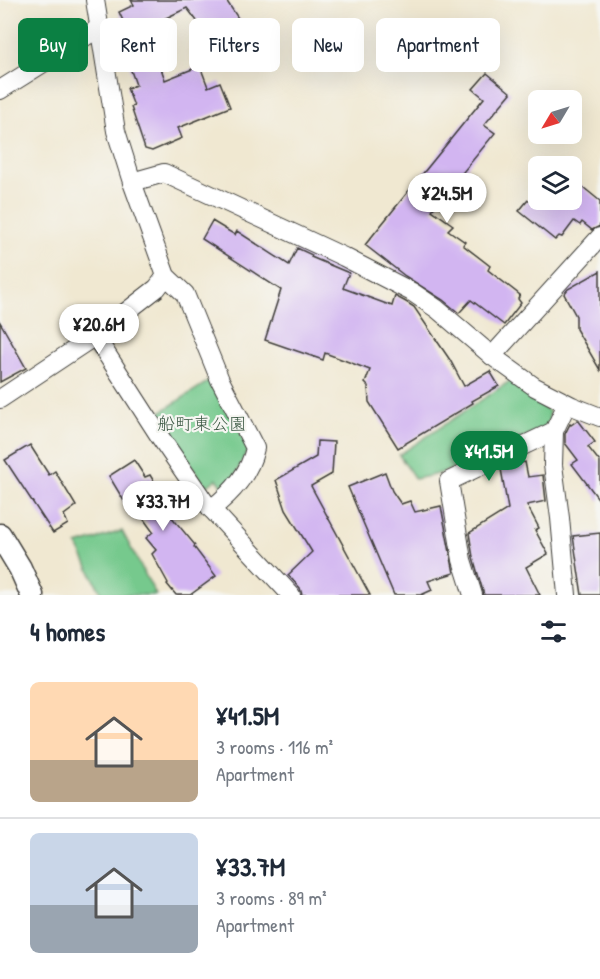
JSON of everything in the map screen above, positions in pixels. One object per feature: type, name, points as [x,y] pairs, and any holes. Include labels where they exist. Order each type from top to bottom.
[{"type":"street","points":[[95,0],[116,130],[132,182],[166,276],[185,294],[220,380],[255,448],[252,461],[244,475],[223,500],[211,508]]},
{"type":"street","points":[[0,90],[99,28]]},
{"type":"street","points":[[132,182],[164,172],[344,257],[412,292],[437,309],[492,356],[535,387],[567,404],[600,417]]},
{"type":"street","points":[[492,356],[600,237]]},
{"type":"street","points":[[0,399],[95,336],[157,288],[166,276]]},
{"type":"street","points":[[95,336],[160,437],[211,508],[291,595]]},
{"type":"street","points":[[567,404],[554,430],[552,465],[560,518],[567,595]]},
{"type":"street","points":[[473,595],[462,560],[450,481],[554,430]]},
{"type":"street","points":[[0,535],[20,568],[32,595]]},
{"type":"green space","name":"船町東公園","points":[[212,379],[249,448],[227,492],[217,479],[206,487],[156,415]]},
{"type":"green space","points":[[510,381],[549,411],[549,421],[545,427],[466,464],[415,479],[399,455]]},
{"type":"green space","points":[[122,531],[156,595],[102,595],[77,545]]},
{"type":"building","points":[[131,0],[226,0],[238,18],[195,18],[187,8],[166,18],[122,18],[119,12],[134,5]]},
{"type":"building","points":[[189,70],[202,72],[208,87],[220,82],[230,107],[178,128],[182,138],[152,151],[145,149],[131,107],[134,106],[127,88],[136,85],[131,72],[162,72],[165,80]]},
{"type":"building","points":[[487,73],[511,93],[484,125],[495,133],[432,210],[453,225],[448,230],[465,242],[463,245],[490,266],[488,270],[520,295],[518,299],[521,303],[504,325],[471,300],[459,313],[365,245],[484,98],[473,89]]},
{"type":"building","points":[[582,186],[600,201],[600,226],[592,230],[582,222],[580,225],[574,221],[562,237],[559,236],[555,240],[519,211],[528,200],[528,210],[582,210]]},
{"type":"building","points":[[212,221],[235,235],[237,231],[289,265],[297,248],[312,255],[311,257],[349,273],[343,288],[392,306],[395,296],[406,302],[414,307],[450,360],[464,386],[490,371],[499,386],[398,448],[369,402],[368,386],[365,383],[370,370],[325,353],[323,360],[265,340],[281,290],[202,239]]},
{"type":"building","points":[[600,271],[600,370],[576,329],[576,316],[564,294],[568,289]]},
{"type":"building","points":[[0,322],[26,368],[0,382]]},
{"type":"building","points":[[578,420],[595,442],[588,447],[600,462],[600,501],[572,464],[578,460],[565,443],[565,434],[570,424]]},
{"type":"building","points":[[317,441],[334,442],[332,474],[311,486],[370,595],[302,595],[300,588],[288,575],[312,552],[286,510],[276,480],[316,457]]},
{"type":"building","points":[[30,445],[49,475],[55,471],[76,506],[64,515],[68,524],[53,533],[5,460]]},
{"type":"building","points":[[134,460],[145,477],[150,475],[169,506],[165,509],[195,545],[194,547],[216,576],[190,595],[176,595],[167,584],[152,554],[156,550],[146,538],[153,532],[132,503],[127,506],[109,476]]},
{"type":"building","points":[[525,462],[528,477],[543,475],[546,501],[527,505],[539,528],[535,530],[548,554],[526,567],[540,595],[484,595],[469,533],[508,509],[501,469]]},
{"type":"building","points":[[385,472],[392,491],[401,504],[410,501],[415,512],[441,506],[454,573],[428,581],[432,590],[421,595],[394,595],[348,487]]},
{"type":"building","points":[[600,533],[600,595],[582,595],[573,536]]}]
